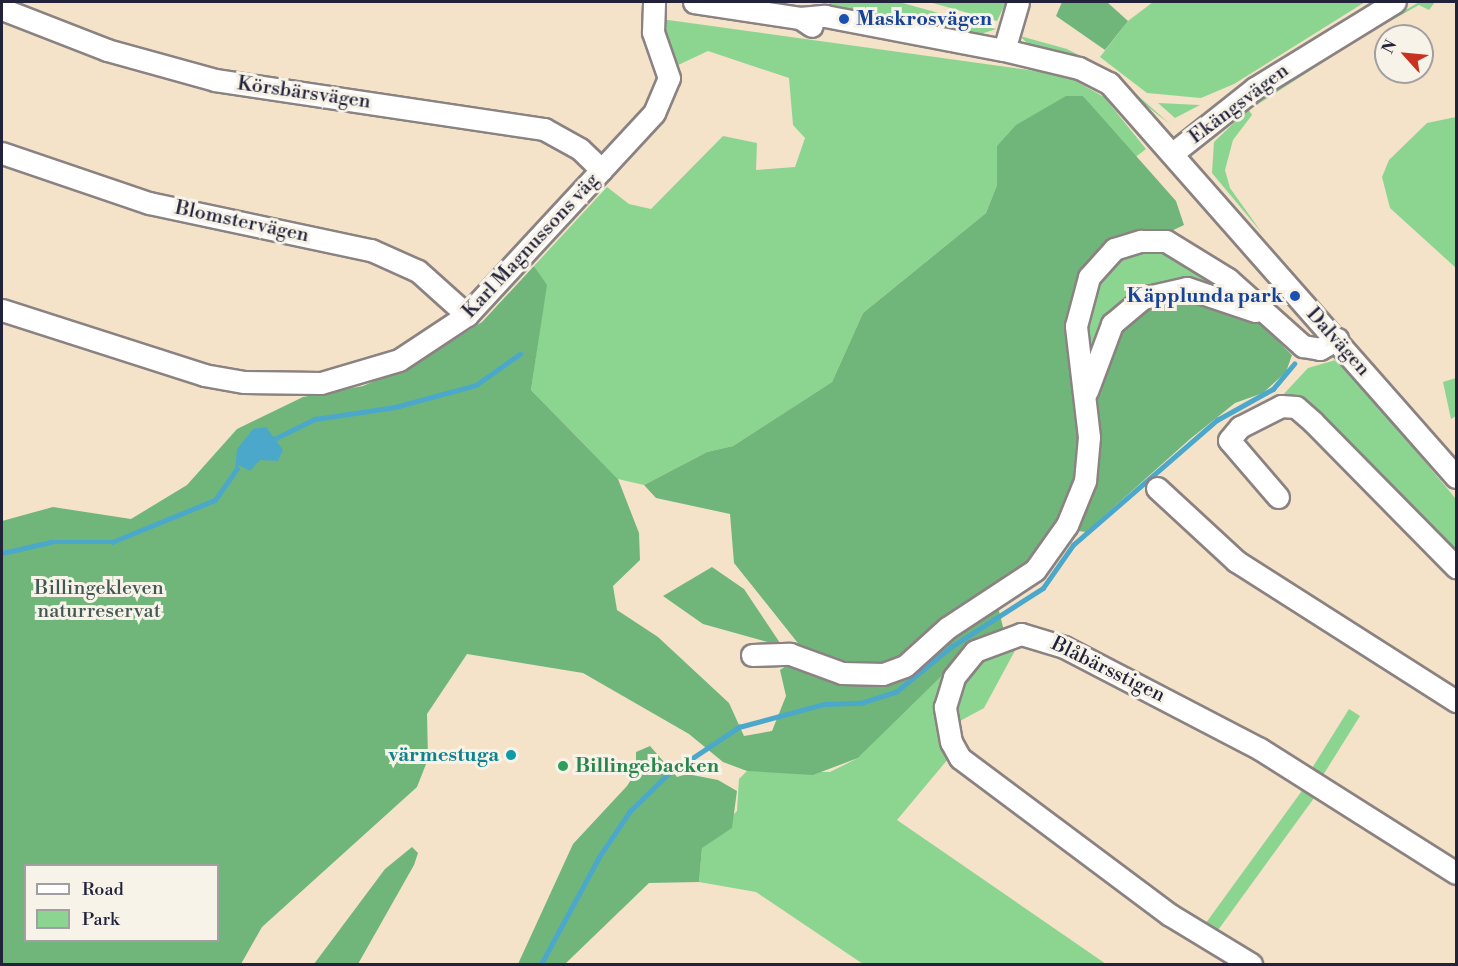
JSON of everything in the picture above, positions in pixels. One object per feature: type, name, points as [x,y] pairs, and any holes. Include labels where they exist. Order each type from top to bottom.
[{"type":"street","name":"Karl Magnussons väg","points":[[2,310],[204,375],[305,384],[399,360],[467,315],[654,112],[667,87],[667,66],[653,32],[654,2]]},
{"type":"street","name":"Ekängsvägen","points":[[694,2],[768,7],[800,18],[814,27],[880,36],[890,32],[1004,50],[1079,68],[1109,83],[1173,153],[1255,88],[1395,2]]},
{"type":"street","points":[[1004,50],[1018,2]]},
{"type":"street","name":"Körsbärsvägen","points":[[2,9],[107,50],[215,80],[544,129],[580,149],[602,170]]},
{"type":"street","name":"Blomstervägen","points":[[2,153],[149,203],[371,250],[418,271],[467,315]]},
{"type":"street","name":"Dalvägen","points":[[1173,153],[1200,190],[1337,339],[1456,477]]},
{"type":"street","points":[[752,655],[790,654],[842,673],[883,674],[905,666],[947,628],[1035,570],[1067,525],[1085,481],[1086,394],[1077,347],[1081,296],[1100,261],[1127,243],[1166,241],[1192,254],[1228,279],[1262,314],[1311,349],[1337,339]]},
{"type":"street","points":[[1086,394],[1112,324],[1143,298],[1187,288],[1262,314]]},
{"type":"street","points":[[1278,497],[1229,440],[1240,427],[1281,406],[1296,407],[1456,567]]},
{"type":"street","points":[[1157,488],[1236,561],[1456,701]]},
{"type":"street","name":"Blåbärsstigen","points":[[1251,964],[1170,915],[960,758],[951,742],[945,707],[954,677],[975,651],[1021,634],[1064,646],[1260,748],[1456,873]]},
{"type":"green space","points":[[829,2],[899,2],[996,29],[978,35],[868,18],[869,10],[830,7]]},
{"type":"green space","points":[[929,2],[1006,2],[997,21]]},
{"type":"green space","points":[[1062,2],[1107,2],[1128,21],[1105,50],[1056,16]]},
{"type":"green space","points":[[1153,2],[1365,2],[1234,84],[1201,98],[1147,93],[1100,57],[1128,21]]},
{"type":"green space","points":[[1419,2],[1435,2],[1429,10],[1419,5],[1383,24]]},
{"type":"green space","points":[[661,19],[1065,75],[1104,97],[1146,149],[1133,159],[1083,96],[997,146],[997,185],[986,213],[863,313],[832,382],[733,446],[707,452],[644,485],[618,479],[531,390],[546,285],[534,266],[607,187],[629,204],[651,209],[723,136],[757,143],[756,170],[795,167],[805,138],[793,125],[789,78],[708,51],[676,66]]},
{"type":"green space","points":[[1374,29],[1249,110],[1252,115],[1233,140],[1225,170],[1230,188],[1262,233],[1212,173],[1214,142],[1260,98]]},
{"type":"green space","points":[[1020,36],[1067,49],[1110,71],[1170,124],[1109,77],[1031,47]]},
{"type":"green space","points":[[1066,96],[1083,96],[1176,201],[1184,225],[1085,272],[1079,484],[1032,566],[898,663],[861,669],[805,652],[734,563],[730,514],[656,498],[644,485],[707,452],[733,446],[832,382],[863,313],[986,213],[997,185],[997,146],[1016,125]]},
{"type":"green space","points":[[1158,103],[1200,105],[1175,118]]},
{"type":"green space","points":[[1456,117],[1456,268],[1390,208],[1382,177],[1389,160],[1427,123]]},
{"type":"green space","points":[[1157,245],[1238,294],[1089,370],[1084,352],[1089,289],[1118,255]]},
{"type":"green space","name":"Billingekleven naturreservat","points":[[534,266],[547,285],[531,390],[618,479],[639,533],[640,560],[613,586],[617,610],[658,637],[729,703],[744,736],[772,731],[786,696],[780,670],[793,661],[858,684],[997,603],[1004,631],[973,645],[858,758],[813,775],[747,771],[723,762],[689,734],[583,673],[467,654],[427,714],[428,759],[417,787],[262,927],[241,964],[2,964],[2,521],[53,507],[131,519],[187,485],[237,429],[303,397],[363,386],[421,361],[482,322]]},
{"type":"green space","points":[[1178,293],[1255,319],[1292,355],[1286,372],[1263,393],[1235,403],[1190,439],[1086,532],[1070,530],[1092,459],[1102,353],[1124,318]]},
{"type":"green space","points":[[1339,359],[1456,499],[1456,557],[1281,397],[1308,368]]},
{"type":"green space","points":[[1456,378],[1456,416],[1451,419],[1443,382]]},
{"type":"green space","points":[[712,567],[744,589],[782,646],[703,624],[663,596]]},
{"type":"green space","points":[[1018,645],[984,708],[958,722],[954,715],[961,683],[987,656]]},
{"type":"green space","points":[[955,662],[943,749],[948,759],[897,820],[1106,964],[863,964],[756,892],[699,882],[702,847],[737,811],[739,779],[747,771],[830,772],[858,758]]},
{"type":"green space","points":[[1349,709],[1360,716],[1322,777],[1311,770]]},
{"type":"green space","points":[[650,746],[677,777],[687,774],[718,780],[737,791],[732,828],[702,848],[699,882],[649,883],[565,964],[518,964],[573,844],[627,786],[636,772],[636,752]]},
{"type":"green space","points":[[1304,788],[1315,796],[1215,934],[1204,926]]},
{"type":"green space","points":[[412,847],[418,853],[414,865],[358,964],[314,964],[385,869]]},
{"type":"water","points":[[266,427],[283,450],[278,461],[260,460],[250,471],[239,465],[235,473],[237,449],[253,429]]},
{"type":"waterway","points":[[270,441],[315,419],[395,407],[476,385],[520,354]]},
{"type":"waterway","points":[[541,964],[599,857],[630,811],[667,775],[739,727],[824,704],[861,703],[897,691],[951,647],[1043,588],[1073,545],[1217,420],[1273,389],[1294,364]]},
{"type":"waterway","points":[[2,553],[51,542],[112,542],[215,500],[237,469]]},
{"type":"place","name":"Maskrosvägen","points":[[844,19]]},
{"type":"place","name":"Käpplunda park","points":[[1295,296]]},
{"type":"place","name":"värmestuga","points":[[511,755]]},
{"type":"place","name":"Billingebacken","points":[[563,766]]}]
